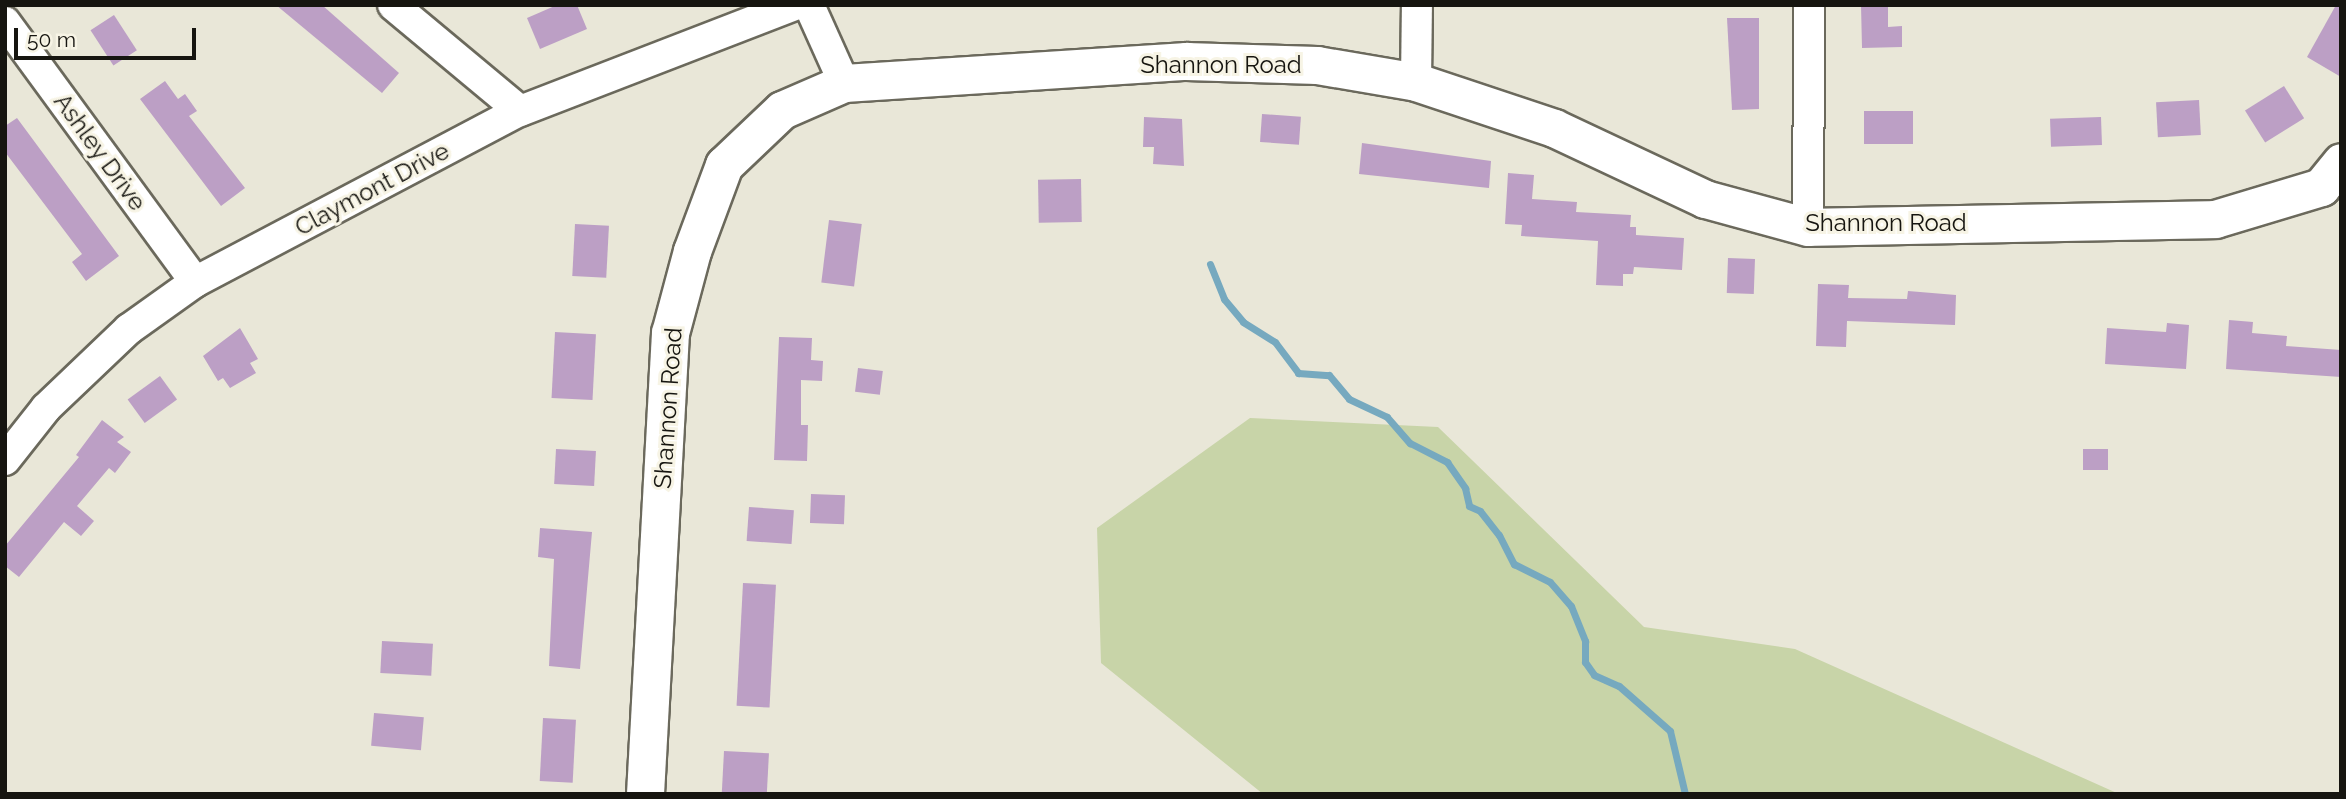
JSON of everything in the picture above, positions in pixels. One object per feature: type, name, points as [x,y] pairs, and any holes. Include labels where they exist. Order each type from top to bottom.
[{"type":"street","points":[[393,5],[520,111]]},
{"type":"street","name":"Claymont Drive","points":[[5,460],[46,408],[129,329],[195,282],[520,111],[794,5]]},
{"type":"street","points":[[809,5],[844,83]]},
{"type":"street","points":[[1416,82],[1417,5]]},
{"type":"street","points":[[1808,226],[1809,5]]},
{"type":"street","name":"Ashley Drive","points":[[5,22],[195,282]]},
{"type":"street","name":"Shannon Road","points":[[645,794],[670,333],[692,251],[724,165],[782,110],[844,83],[1186,61],[1317,65],[1416,82],[1554,128],[1705,199],[1808,226],[2215,219],[2334,181]]},
{"type":"green space","points":[[1250,418],[1438,427],[1644,627],[1795,649],[2119,794],[1263,794],[1101,663],[1097,528]]},
{"type":"building","points":[[276,5],[322,5],[399,73],[382,93]]},
{"type":"building","points":[[557,5],[577,5],[587,29],[540,49],[527,18]]},
{"type":"building","points":[[1861,5],[1888,5],[1888,27],[1902,26],[1902,47],[1862,48]]},
{"type":"building","points":[[2336,5],[2341,5],[2341,77],[2307,57]]},
{"type":"building","points":[[114,15],[137,50],[113,65],[91,30]]},
{"type":"building","points":[[1727,18],[1759,18],[1759,109],[1732,110]]},
{"type":"building","points":[[165,81],[178,99],[185,94],[197,111],[189,116],[245,188],[221,206],[140,99]]},
{"type":"building","points":[[2284,86],[2304,118],[2265,143],[2245,110]]},
{"type":"building","points":[[2199,100],[2201,135],[2158,137],[2156,102]]},
{"type":"building","points":[[1864,111],[1913,111],[1913,144],[1864,144]]},
{"type":"building","points":[[1262,114],[1301,117],[1299,145],[1260,142]]},
{"type":"building","points":[[1144,117],[1182,119],[1184,166],[1153,164],[1154,147],[1143,147]]},
{"type":"building","points":[[2101,117],[2102,145],[2051,147],[2050,119]]},
{"type":"building","points":[[17,118],[119,256],[86,281],[72,262],[82,254],[5,152],[5,126]]},
{"type":"building","points":[[1362,143],[1491,161],[1489,188],[1359,174]]},
{"type":"building","points":[[1508,173],[1534,175],[1532,199],[1577,202],[1576,212],[1631,215],[1630,227],[1636,227],[1636,235],[1684,238],[1682,270],[1634,267],[1633,274],[1623,274],[1623,286],[1596,285],[1598,241],[1521,236],[1522,225],[1505,224]]},
{"type":"building","points":[[1081,179],[1082,222],[1039,223],[1038,180]]},
{"type":"building","points":[[829,220],[862,224],[854,287],[821,283]]},
{"type":"building","points":[[575,224],[609,226],[606,278],[572,276]]},
{"type":"building","points":[[1728,258],[1755,259],[1754,294],[1727,293]]},
{"type":"building","points":[[1818,284],[1849,285],[1848,298],[1907,299],[1908,291],[1956,295],[1955,325],[1847,321],[1846,347],[1816,346]]},
{"type":"building","points":[[2229,320],[2253,322],[2252,333],[2287,336],[2286,346],[2341,350],[2341,377],[2226,369]]},
{"type":"building","points":[[2167,323],[2189,325],[2186,369],[2105,364],[2107,328],[2166,332]]},
{"type":"building","points":[[240,328],[258,359],[250,363],[256,373],[230,388],[223,378],[218,381],[203,356]]},
{"type":"building","points":[[555,332],[596,334],[592,400],[552,398]]},
{"type":"building","points":[[779,337],[812,338],[811,360],[823,361],[822,381],[801,380],[801,425],[808,425],[807,461],[774,460]]},
{"type":"building","points":[[858,368],[883,371],[880,395],[855,392]]},
{"type":"building","points":[[160,376],[177,399],[145,423],[128,400]]},
{"type":"building","points":[[102,420],[124,437],[117,442],[131,452],[115,473],[109,468],[77,506],[94,521],[81,536],[64,522],[19,577],[5,566],[5,546],[79,457],[76,455]]},
{"type":"building","points":[[556,449],[596,451],[594,486],[554,484]]},
{"type":"building","points":[[2083,449],[2108,449],[2108,470],[2083,470]]},
{"type":"building","points":[[811,494],[845,495],[844,524],[810,523]]},
{"type":"building","points":[[749,507],[794,510],[792,544],[747,541]]},
{"type":"building","points":[[540,528],[592,532],[580,669],[549,666],[554,559],[538,557]]},
{"type":"building","points":[[743,583],[776,585],[770,708],[737,706]]},
{"type":"building","points":[[382,641],[433,644],[431,676],[380,673]]},
{"type":"building","points":[[374,713],[424,717],[421,750],[371,746]]},
{"type":"building","points":[[543,718],[576,720],[573,783],[540,781]]},
{"type":"building","points":[[724,751],[769,753],[767,794],[722,794]]},
{"type":"waterway","points":[[1210,264],[1224,299],[1243,322],[1275,342],[1298,373],[1329,375],[1349,399],[1387,417],[1410,443],[1447,462],[1465,488],[1469,506],[1480,511],[1499,535],[1514,564],[1550,582],[1571,606],[1585,641],[1585,662],[1594,675],[1619,686],[1670,731],[1685,794]]}]
